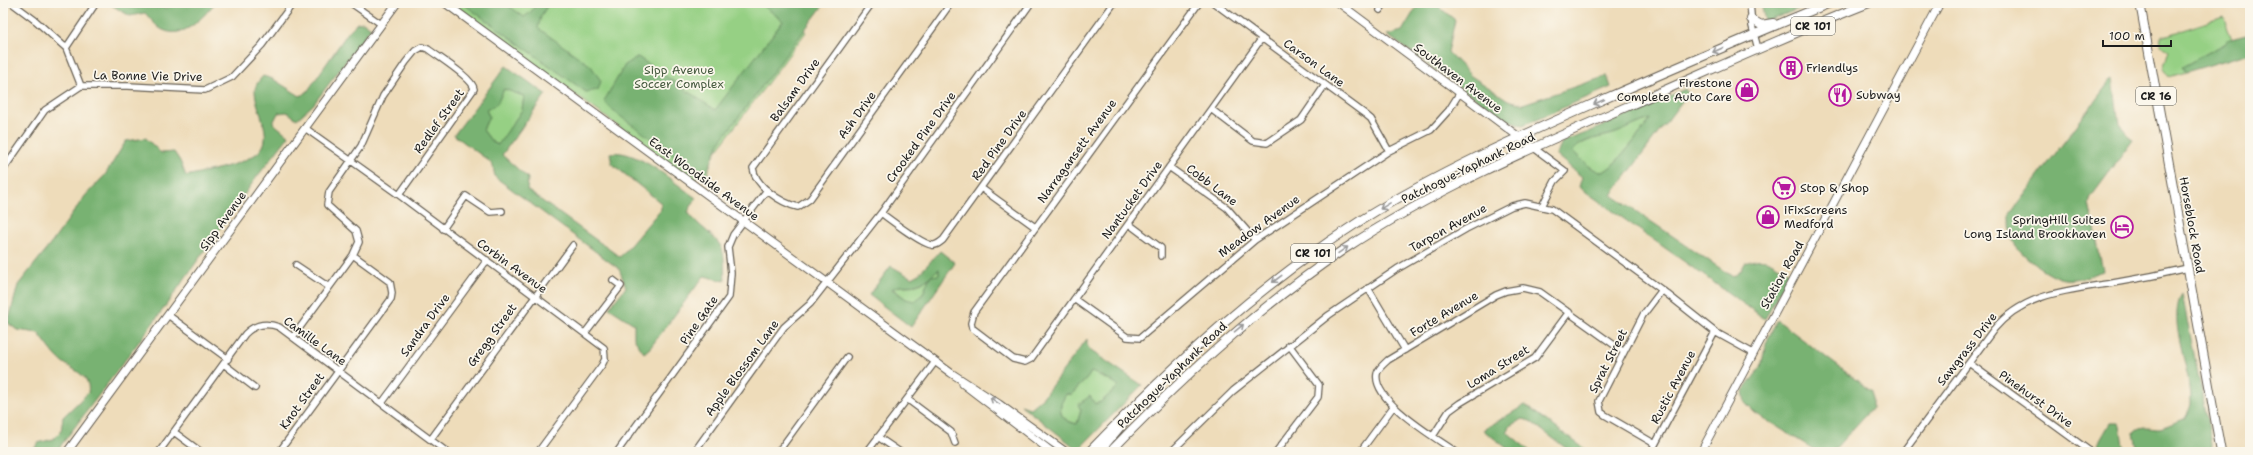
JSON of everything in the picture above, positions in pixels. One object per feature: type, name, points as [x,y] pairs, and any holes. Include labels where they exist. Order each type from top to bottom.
[{"type":"main road","name":"Sipp Avenue","points":[[67,452],[397,3]]},
{"type":"main road","name":"East Woodside Avenue","points":[[445,3],[950,373],[999,404],[1066,452]]},
{"type":"main road","name":"Southaven Avenue","points":[[1339,3],[1534,148]]},
{"type":"main road","name":"Patchogue-Yaphank Road","points":[[1089,452],[1133,407],[1222,322],[1322,247],[1405,194],[1519,137],[1754,34],[1830,3]]},
{"type":"main road","name":"Patchogue-Yaphank Road","points":[[1110,452],[1204,358],[1246,322],[1306,276],[1362,238],[1405,212],[1471,176],[1758,49],[1869,3]]},
{"type":"main road","name":"Station Road","points":[[1701,452],[1940,3]]},
{"type":"main road","name":"Horseblock Road","points":[[2140,3],[2221,452]]},
{"type":"main road","points":[[1751,19],[1764,25],[1791,19]]},
{"type":"main road","name":"East Woodside Avenue","points":[[950,373],[978,397],[1052,452]]},
{"type":"main road","points":[[1099,452],[1127,418],[1133,407]]},
{"type":"street","points":[[12,3],[36,20],[66,48],[81,86]]},
{"type":"street","points":[[66,48],[96,3]]},
{"type":"street","name":"La Bonne Vie Drive","points":[[3,170],[45,110],[81,86],[128,86],[205,90],[232,77],[262,44],[293,3]]},
{"type":"street","points":[[351,3],[381,24]]},
{"type":"street","name":"Balsam Drive","points":[[767,190],[756,180],[754,174],[756,162],[872,3]]},
{"type":"street","name":"Ash Drive","points":[[767,190],[791,205],[798,207],[810,199],[951,3]]},
{"type":"street","name":"Crooked Pine Drive","points":[[826,282],[881,213],[1031,3]]},
{"type":"street","name":"Red Pine Drive","points":[[881,213],[923,241],[932,245],[938,244],[981,188],[1114,3]]},
{"type":"street","name":"Narragansett Avenue","points":[[1013,359],[972,328],[974,312],[1199,3]]},
{"type":"street","name":"Carson Lane","points":[[1214,3],[1371,119],[1389,151]]},
{"type":"street","points":[[1380,10],[1385,3]]},
{"type":"street","points":[[1750,3],[1751,19],[1758,49]]},
{"type":"street","name":"Nantucket Drive","points":[[1013,359],[1026,362],[1031,359],[1262,38]]},
{"type":"street","name":"Redlef Street","points":[[351,160],[361,146],[376,109],[393,80],[415,51],[422,47],[428,49],[471,82],[474,90],[399,195]]},
{"type":"street","points":[[1211,109],[1253,141],[1267,143],[1301,120],[1325,85]]},
{"type":"street","name":"Meadow Avenue","points":[[1074,299],[1127,337],[1140,338],[1255,240],[1389,151],[1431,130],[1449,110],[1460,94]]},
{"type":"street","name":"Corbin Avenue","points":[[305,128],[399,195],[604,348],[605,359],[541,451]]},
{"type":"street","name":"Southaven Avenue","points":[[1534,148],[1565,171],[1555,181],[1542,206]]},
{"type":"street","points":[[293,337],[353,255],[359,242],[359,236],[352,226],[330,210],[327,205],[327,198],[351,160]]},
{"type":"street","name":"Cobb Lane","points":[[1169,167],[1228,208],[1255,240]]},
{"type":"street","points":[[981,188],[1035,227]]},
{"type":"street","name":"Pine Gate","points":[[617,452],[729,297],[731,273],[728,247],[733,235],[767,190]]},
{"type":"street","points":[[443,229],[466,196],[490,212],[502,211]]},
{"type":"street","name":"Tarpon Avenue","points":[[1171,452],[1233,391],[1288,346],[1368,288],[1466,229],[1512,206],[1526,203],[1552,209],[1662,290],[1715,332],[1753,352]]},
{"type":"street","points":[[1129,224],[1161,248],[1161,256]]},
{"type":"street","name":"Gregg Street","points":[[431,439],[573,245]]},
{"type":"street","name":"Knot Street","points":[[279,452],[391,299],[392,286],[386,278],[353,255]]},
{"type":"street","name":"Sandra Drive","points":[[382,403],[486,260]]},
{"type":"street","points":[[296,265],[329,287]]},
{"type":"street","name":"Sawgrass Drive","points":[[1903,452],[2005,317],[2029,301],[2053,293],[2188,268]]},
{"type":"street","points":[[585,333],[621,286],[613,280]]},
{"type":"street","name":"Apple Blossom Lane","points":[[694,452],[784,327],[810,304],[826,282]]},
{"type":"street","points":[[1368,288],[1405,350]]},
{"type":"street","name":"Forte Avenue","points":[[1456,452],[1393,407],[1377,382],[1377,373],[1388,360],[1496,296],[1513,289],[1532,288],[1540,292],[1624,352]]},
{"type":"street","name":"Sprat Street","points":[[1655,444],[1605,415],[1599,406],[1601,395],[1643,315],[1662,290]]},
{"type":"street","name":"Loma Street","points":[[1434,436],[1449,411],[1535,358],[1568,312]]},
{"type":"street","points":[[168,315],[228,359]]},
{"type":"street","name":"Camille Lane","points":[[159,452],[225,365],[245,334],[251,328],[259,325],[279,327],[338,372],[431,439],[446,452]]},
{"type":"street","name":"Rustic Avenue","points":[[1651,452],[1715,332]]},
{"type":"street","points":[[1276,452],[1318,397],[1320,391],[1319,385],[1288,346]]},
{"type":"street","points":[[778,452],[847,357]]},
{"type":"street","points":[[867,452],[935,362]]},
{"type":"street","name":"Pinehurst Drive","points":[[1969,363],[2091,452]]},
{"type":"street","points":[[225,365],[255,388]]},
{"type":"street","points":[[907,399],[951,432],[955,443]]},
{"type":"street","points":[[1360,452],[1393,407]]},
{"type":"street","points":[[174,432],[201,452]]},
{"type":"street","points":[[878,437],[900,452]]},
{"type":"green space","points":[[108,3],[166,8],[177,3],[215,3],[205,15],[186,30],[171,32],[158,27],[145,13],[130,16]]},
{"type":"green space","name":"Sipp Avenue Soccer Complex","points":[[449,3],[767,3],[806,32],[694,181]]},
{"type":"green space","points":[[462,3],[505,3],[524,17],[531,12],[537,3],[549,3],[541,16],[538,28],[591,66],[601,81],[598,90],[586,92]]},
{"type":"green space","points":[[760,3],[825,3],[719,143],[709,168],[708,176],[686,164],[613,111],[604,101],[625,65],[638,57],[715,110],[783,21]]},
{"type":"green space","points":[[1419,3],[1434,3],[1455,20],[1448,52],[1471,76],[1508,100],[1523,104],[1607,76],[1611,87],[1523,125],[1504,119],[1387,35],[1402,31]]},
{"type":"green space","points":[[1761,3],[1814,3],[1765,22]]},
{"type":"green space","points":[[2223,17],[2232,39],[2183,67],[2186,72],[2169,77],[2163,69],[2169,50],[2160,45],[2161,37]]},
{"type":"green space","points":[[363,22],[371,28],[313,105],[297,119],[287,112],[278,113],[273,123],[289,136],[256,178],[159,315],[56,452],[32,452],[38,443],[53,439],[61,431],[63,417],[88,393],[88,386],[87,381],[83,376],[58,358],[38,333],[17,330],[8,323],[18,285],[53,241],[85,196],[105,175],[126,141],[146,138],[161,153],[174,152],[180,161],[186,176],[246,160],[261,150],[265,142],[264,125],[256,97],[255,89],[257,83],[263,76],[273,79],[300,96],[307,92],[349,31],[357,23]]},
{"type":"green space","points":[[2250,34],[2250,53],[2186,72],[2182,67],[2224,44],[2227,40]]},
{"type":"green space","points":[[506,66],[546,94],[502,155],[528,178],[527,190],[620,257],[661,209],[661,203],[612,164],[610,153],[621,153],[643,161],[696,198],[688,212],[696,222],[712,235],[720,244],[724,256],[725,281],[704,276],[650,348],[644,353],[634,339],[634,324],[609,308],[626,287],[619,269],[495,177],[493,166],[489,161],[454,135]],"holes":[[[504,89],[524,96],[522,110],[498,145],[492,142],[483,130],[489,116],[486,110],[497,104]]]},
{"type":"green space","points":[[2113,79],[2119,124],[2133,140],[2091,197],[2089,204],[2103,271],[2089,276],[2064,279],[2043,270],[2028,259],[2017,247],[2011,235],[2010,214]]},
{"type":"green space","points":[[504,89],[524,96],[522,110],[499,145],[492,142],[483,130],[489,116],[486,110],[497,104]]},
{"type":"green space","points":[[1685,89],[1687,93],[1683,100],[1612,195],[1733,277],[1741,271],[1745,263],[1758,260],[1773,263],[1789,273],[1765,319],[1579,187],[1582,177],[1556,155],[1562,142],[1589,132]],"holes":[[[1651,119],[1619,159],[1605,171],[1600,172],[1593,168],[1573,151],[1582,143],[1616,133]]]},
{"type":"green space","points":[[1651,119],[1627,150],[1605,171],[1600,172],[1593,169],[1573,151],[1582,143],[1616,133]]},
{"type":"green space","points":[[940,251],[955,263],[911,327],[869,295],[891,266],[912,278],[918,275]],"holes":[[[939,269],[939,275],[931,276],[937,271]],[[930,277],[923,294],[914,301],[906,299],[892,289],[899,286],[914,285],[923,282]]]},
{"type":"green space","points":[[939,268],[939,275],[931,276],[935,272]]},
{"type":"green space","points":[[930,277],[923,294],[914,302],[906,299],[892,288],[919,284]]},
{"type":"green space","points":[[2182,294],[2212,444],[2211,452],[2138,452],[2134,432],[2143,427],[2159,428],[2168,426],[2184,419],[2191,405],[2188,376],[2178,332],[2178,305]]},
{"type":"green space","points":[[1777,320],[1872,392],[1872,408],[1832,452],[1818,452],[1755,413],[1745,403],[1743,391],[1761,367],[1766,343]]},
{"type":"green space","points":[[1087,339],[1087,345],[1091,351],[1142,385],[1081,447],[1077,449],[1021,405],[1030,408],[1043,397]],"holes":[[[1091,372],[1119,386],[1101,402],[1095,404],[1090,396],[1078,405],[1081,410],[1077,424],[1066,420],[1061,413],[1061,404],[1063,399],[1066,394],[1072,394]]]},
{"type":"green space","points":[[1091,371],[1103,378],[1114,381],[1120,386],[1101,402],[1094,404],[1090,397],[1081,410],[1077,424],[1071,422],[1063,416],[1061,413],[1061,404],[1066,394],[1072,394],[1087,378]]},
{"type":"green space","points":[[1525,405],[1589,452],[1571,452],[1530,421],[1523,419],[1511,425],[1507,432],[1531,452],[1512,452],[1483,430]]},
{"type":"green space","points":[[2110,423],[2118,423],[2120,426],[2124,452],[2105,452],[2098,444]]},
{"type":"place","name":"Friendlys","points":[[1791,68]]},
{"type":"place","name":"Firestone Complete Auto Care","points":[[1747,90]]},
{"type":"place","name":"Subway","points":[[1840,95]]},
{"type":"place","name":"Stop & Shop","points":[[1784,188]]},
{"type":"place","name":"iFixScreens Medford","points":[[1768,217]]},
{"type":"place","name":"SpringHill Suites Long Island Brookhaven","points":[[2122,227]]}]
